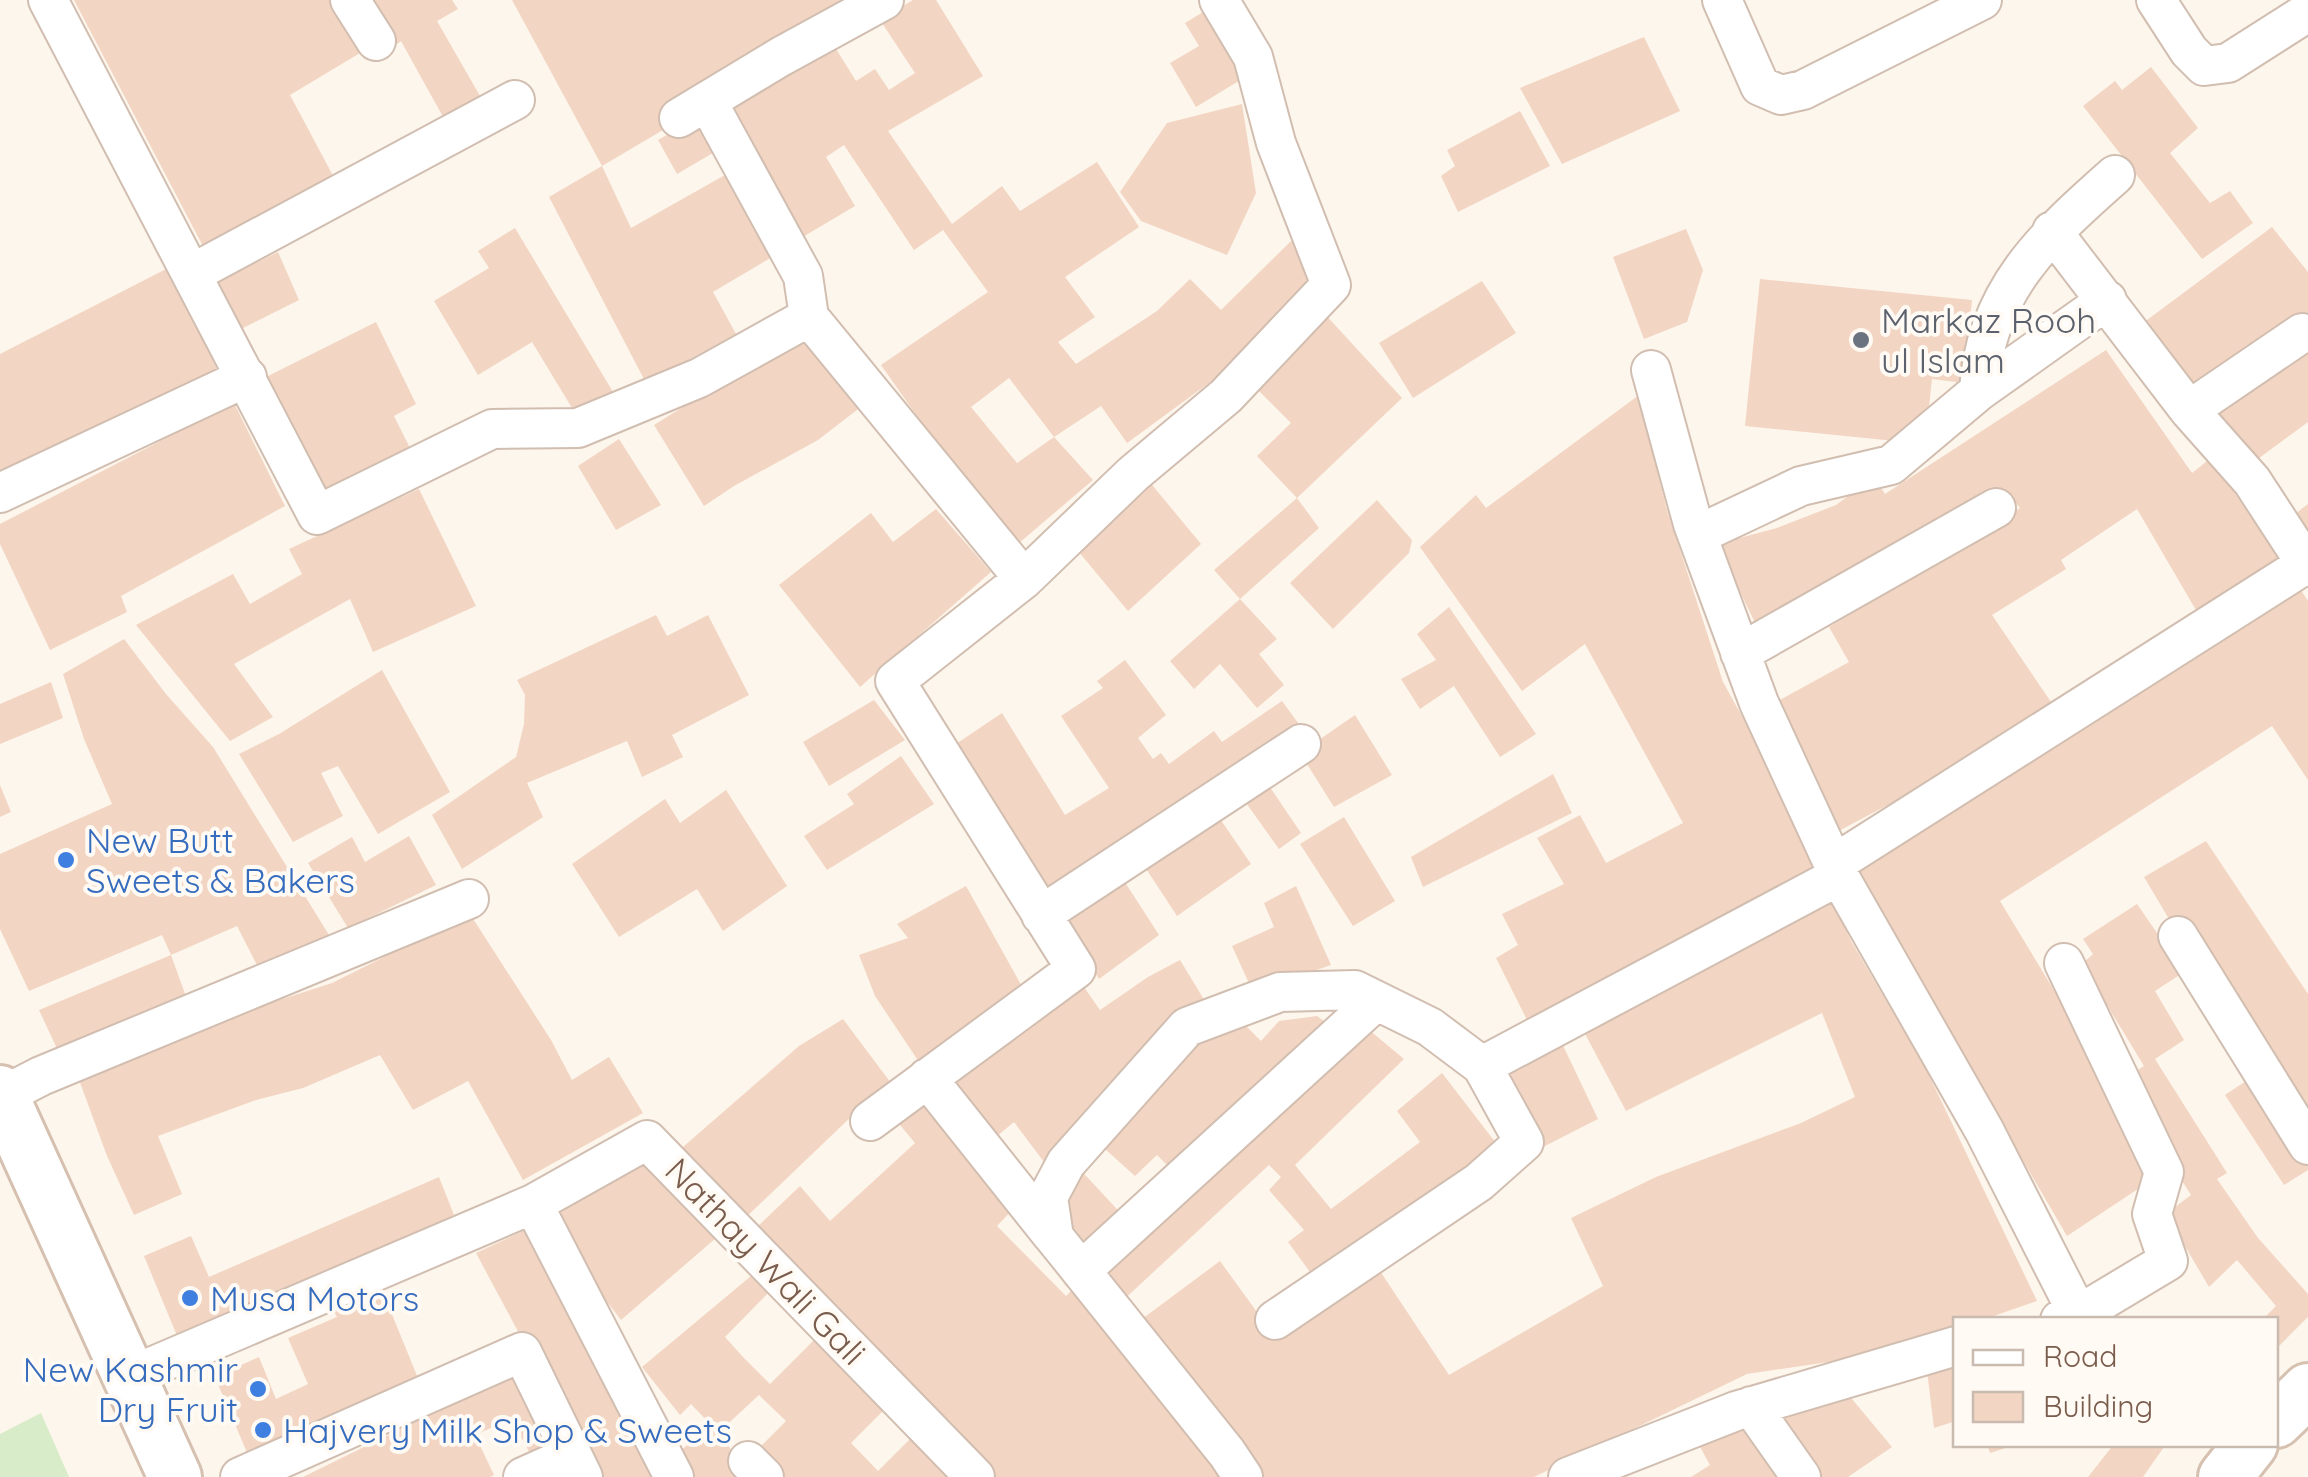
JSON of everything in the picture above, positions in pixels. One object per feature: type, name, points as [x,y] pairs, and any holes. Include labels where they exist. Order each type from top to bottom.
[{"type":"main road","points":[[1,1094],[175,1477]]},
{"type":"main road","points":[[2278,1422],[2308,1390]]},
{"type":"street","points":[[48,0],[318,515],[492,429],[578,428],[699,378],[810,317]]},
{"type":"street","points":[[350,0],[376,41]]},
{"type":"street","points":[[884,0],[693,110],[804,276],[810,317],[1024,579]]},
{"type":"street","points":[[870,1120],[1076,970],[895,681],[1024,579],[1132,474],[1226,396],[1331,285],[1276,143],[1253,58],[1219,0]]},
{"type":"street","points":[[1722,0],[1760,86],[1781,95],[1803,90],[1982,0]]},
{"type":"street","points":[[2156,0],[2189,52],[2204,66],[2228,63],[2307,6]]},
{"type":"street","points":[[194,273],[514,100]]},
{"type":"street","points":[[1979,391],[1981,355],[2000,303],[2052,231],[2115,175]]},
{"type":"street","points":[[1482,1066],[1837,870],[2307,565],[2252,482],[2189,410],[2052,231]]},
{"type":"street","points":[[1697,536],[1801,486],[1891,465],[1979,391],[2106,300]]},
{"type":"street","points":[[2189,410],[2302,332]]},
{"type":"street","points":[[1651,370],[1697,536],[1759,703],[1837,870],[1984,1130],[2073,1317]]},
{"type":"street","points":[[0,493],[246,377]]},
{"type":"street","points":[[1740,653],[1996,508]]},
{"type":"street","points":[[1041,915],[1301,744]]},
{"type":"street","points":[[1,1094],[469,899]]},
{"type":"street","points":[[2178,936],[2308,1144]]},
{"type":"street","points":[[2064,963],[2164,1172],[2152,1214],[2168,1260],[2075,1317]]},
{"type":"street","points":[[1054,1237],[1048,1197],[1066,1163],[1187,1027],[1280,992],[1355,990],[1430,1027],[1482,1066],[1524,1142],[1479,1182],[1275,1320]]},
{"type":"street","points":[[1081,1271],[1376,1001]]},
{"type":"street","points":[[927,1078],[1228,1452],[1243,1477]]},
{"type":"street","name":"Nathay Wali Gali","points":[[533,1204],[647,1140],[975,1477]]},
{"type":"street","points":[[130,1376],[533,1204],[674,1477]]},
{"type":"street","points":[[1568,1477],[1751,1406],[1953,1347]]},
{"type":"street","points":[[240,1477],[522,1352],[578,1466],[523,1477]]},
{"type":"street","points":[[1751,1406],[1800,1477]]},
{"type":"green space","points":[[41,1413],[69,1477],[0,1477],[0,1434]]},
{"type":"building","points":[[74,0],[337,0],[365,50],[290,95],[338,185],[206,252]]},
{"type":"building","points":[[362,0],[452,0],[458,9],[437,21],[484,103],[447,124],[401,41],[390,49]]},
{"type":"building","points":[[512,0],[853,0],[668,127],[602,166]]},
{"type":"building","points":[[913,0],[936,0],[983,76],[888,131],[952,224],[1002,186],[1020,211],[1097,162],[1139,227],[1065,277],[1095,317],[1058,342],[1076,364],[1157,311],[1190,279],[1221,310],[1291,241],[1319,276],[1209,383],[1127,443],[1101,406],[1054,437],[1093,480],[1019,543],[931,436],[881,365],[988,292],[943,230],[914,250],[844,145],[826,157],[855,206],[796,241],[718,104],[828,36],[856,81],[875,69],[889,90],[915,73],[880,20]],"holes":[[[1009,378],[1054,437],[1017,463],[971,407]]]},
{"type":"building","points":[[1208,9],[1247,76],[1196,107],[1170,63],[1199,46],[1185,23]]},
{"type":"building","points":[[1644,37],[1680,111],[1562,164],[1520,88]]},
{"type":"building","points":[[2151,67],[2198,128],[2170,153],[2210,203],[2230,191],[2253,223],[2202,259],[2083,106],[2115,81],[2122,90]]},
{"type":"building","points":[[1242,104],[1256,193],[1227,255],[1141,221],[1120,192],[1167,123]]},
{"type":"building","points":[[1520,111],[1550,166],[1458,212],[1441,176],[1455,166],[1447,150]]},
{"type":"building","points":[[706,113],[725,146],[677,174],[658,140]]},
{"type":"building","points":[[602,166],[631,228],[725,175],[772,257],[713,292],[736,334],[646,383],[549,197]]},
{"type":"building","points":[[2272,227],[2308,272],[2308,312],[2196,392],[2143,323]]},
{"type":"building","points":[[515,228],[613,392],[572,408],[532,342],[478,375],[434,301],[489,268],[478,251]]},
{"type":"building","points":[[1686,229],[1703,270],[1687,322],[1644,339],[1613,257]]},
{"type":"building","points":[[278,252],[299,300],[235,332],[211,285]]},
{"type":"building","points":[[168,268],[219,373],[0,478],[0,354]]},
{"type":"building","name":"Markaz Rooh ul Islam","points":[[1760,279],[1972,300],[1964,383],[1932,379],[1925,444],[1745,426]]},
{"type":"building","points":[[1482,281],[1516,333],[1413,398],[1379,343]]},
{"type":"building","points":[[1323,312],[1402,398],[1297,498],[1257,456],[1291,423],[1257,389],[1289,357],[1282,350]]},
{"type":"building","points":[[376,322],[416,404],[394,416],[412,452],[325,494],[266,377]]},
{"type":"building","points":[[810,339],[862,406],[818,440],[704,506],[654,425],[718,385]]},
{"type":"building","points":[[2308,348],[2308,422],[2251,464],[2215,417]]},
{"type":"building","points":[[2106,350],[2192,473],[2211,458],[2281,562],[2200,617],[2137,509],[2061,560],[2066,569],[1992,615],[2053,705],[1916,790],[1833,834],[1776,702],[1849,662],[1829,627],[2020,508],[2006,491],[1758,629],[1717,544],[1777,528],[1836,505],[1874,477],[1885,494]]},
{"type":"building","points":[[1639,395],[1666,507],[1723,682],[1827,870],[1527,1020],[1496,958],[1518,945],[1502,914],[1564,884],[1537,838],[1580,815],[1606,863],[1683,823],[1585,644],[1522,691],[1420,547],[1476,495],[1486,508]]},
{"type":"building","points":[[234,403],[285,506],[121,596],[127,612],[50,650],[0,544],[0,524]]},
{"type":"building","points":[[619,439],[661,505],[616,530],[578,466]]},
{"type":"building","points":[[1148,480],[1201,544],[1128,611],[1073,545]]},
{"type":"building","points":[[419,489],[476,606],[373,652],[350,599],[234,664],[273,717],[230,741],[136,625],[233,574],[250,604],[302,574],[289,549]]},
{"type":"building","points":[[1297,498],[1319,528],[1240,599],[1214,570]]},
{"type":"building","points":[[1377,500],[1412,540],[1409,553],[1333,629],[1290,583]]},
{"type":"building","points":[[2308,504],[2308,532],[2295,514]]},
{"type":"building","points":[[936,509],[991,572],[860,687],[779,585],[871,513],[893,542]]},
{"type":"building","points":[[2295,581],[2308,601],[2308,780],[2272,726],[2000,901],[2084,1040],[2156,1177],[2067,1236],[1851,866]]},
{"type":"building","points":[[1240,599],[1277,639],[1259,654],[1284,685],[1257,708],[1220,664],[1194,689],[1170,661]]},
{"type":"building","points":[[1449,607],[1536,734],[1500,757],[1454,686],[1420,709],[1401,679],[1436,660],[1417,634]]},
{"type":"building","points":[[656,615],[667,636],[708,615],[749,695],[672,735],[683,757],[642,777],[627,741],[527,783],[543,817],[462,869],[432,815],[516,757],[524,724],[525,695],[517,680]]},
{"type":"building","points":[[124,639],[213,747],[329,935],[259,969],[237,926],[171,955],[162,935],[29,991],[0,929],[0,854],[112,804],[84,739],[63,674]]},
{"type":"building","points":[[1125,660],[1166,715],[1138,738],[1153,759],[1161,753],[1169,764],[1214,731],[1222,742],[1282,701],[1304,731],[1046,905],[950,748],[1002,713],[1065,815],[1109,788],[1061,716],[1103,688],[1097,681]]},
{"type":"building","points":[[382,670],[450,792],[378,834],[338,766],[321,773],[343,816],[293,842],[239,754],[279,734]]},
{"type":"building","points":[[51,682],[63,718],[0,744],[0,704]]},
{"type":"building","points":[[874,700],[905,740],[829,786],[803,742]]},
{"type":"building","points":[[1355,715],[1392,775],[1334,807],[1300,753]]},
{"type":"building","points":[[901,756],[934,804],[827,870],[804,836],[854,804],[847,794]]},
{"type":"building","points":[[1553,774],[1572,813],[1423,887],[1411,857]]},
{"type":"building","points":[[1263,777],[1301,833],[1279,849],[1239,793]]},
{"type":"building","points":[[0,785],[11,812],[0,817]]},
{"type":"building","points":[[726,790],[787,886],[723,931],[697,889],[619,937],[572,864],[665,799],[680,823]]},
{"type":"building","points":[[1214,810],[1251,864],[1177,916],[1139,858]]},
{"type":"building","points":[[1344,817],[1395,901],[1353,926],[1300,844]]},
{"type":"building","points":[[409,836],[436,885],[348,928],[308,863],[352,837],[365,862]]},
{"type":"building","points":[[2206,841],[2308,994],[2308,1130],[2182,917],[2172,924],[2144,877]]},
{"type":"building","points":[[1119,873],[1159,935],[1099,979],[1057,916]]},
{"type":"building","points":[[966,886],[1024,990],[919,1062],[875,996],[859,955],[908,938],[897,924]]},
{"type":"building","points":[[1296,886],[1331,965],[1253,992],[1232,946],[1274,927],[1264,903]]},
{"type":"building","points":[[1828,892],[1851,941],[1925,1067],[2037,1301],[1991,1317],[1953,1317],[1953,1329],[1905,1344],[1828,1362],[1747,1374],[1534,1477],[1262,1477],[1142,1319],[1220,1261],[1275,1337],[1374,1262],[1449,1375],[1603,1286],[1571,1218],[1656,1177],[1801,1123],[1855,1097],[1822,1013],[1626,1111],[1583,1030]]},
{"type":"building","points":[[2137,904],[2184,972],[2155,991],[2184,1040],[2155,1059],[2227,1173],[2217,1179],[2258,1238],[2308,1294],[2308,1317],[2278,1347],[2278,1317],[2265,1317],[2276,1306],[2237,1260],[2209,1287],[2166,1214],[2191,1195],[2174,1168],[2182,1163],[2127,1077],[2144,1066],[2082,964],[2093,954],[2083,939]]},
{"type":"building","points":[[470,914],[551,1040],[572,1080],[609,1057],[643,1113],[523,1180],[468,1081],[413,1110],[380,1055],[303,1088],[256,1100],[158,1136],[182,1194],[134,1215],[78,1077],[224,1018],[332,983]]},
{"type":"building","points":[[171,955],[188,1002],[60,1055],[39,1010]]},
{"type":"building","points":[[1180,960],[1208,1006],[1050,1170],[1014,1122],[990,1142],[945,1079],[1077,977],[1100,1010]]},
{"type":"building","points":[[1317,1016],[1338,1031],[1177,1175],[1157,1155],[1135,1176],[1095,1140],[1178,1048],[1238,1018],[1261,1041],[1279,1021]]},
{"type":"building","points":[[843,1019],[891,1083],[740,1223],[676,1153],[799,1046]]},
{"type":"building","points":[[1362,1024],[1404,1059],[1295,1165],[1331,1209],[1420,1142],[1397,1111],[1442,1073],[1499,1147],[1318,1283],[1288,1242],[1304,1230],[1269,1190],[1281,1177],[1269,1165],[1119,1304],[1092,1269]]},
{"type":"building","points":[[1558,1035],[1598,1119],[1541,1148],[1498,1067]]},
{"type":"building","points":[[2252,1077],[2308,1157],[2308,1170],[2284,1185],[2225,1095]]},
{"type":"building","points":[[927,1093],[1017,1205],[997,1226],[1066,1296],[1078,1284],[1235,1477],[992,1477],[754,1230],[800,1186],[830,1221],[915,1143],[895,1119]]},
{"type":"building","points":[[642,1153],[723,1232],[621,1320],[591,1281],[551,1203]]},
{"type":"building","points":[[1076,1165],[1127,1220],[1087,1257],[1068,1237],[1062,1195]]},
{"type":"building","points":[[439,1177],[454,1215],[180,1343],[144,1256],[191,1236],[209,1277]]},
{"type":"building","points":[[534,1226],[659,1477],[591,1477],[476,1253]]},
{"type":"building","points":[[757,1271],[772,1289],[725,1337],[743,1357],[770,1384],[821,1333],[886,1408],[851,1443],[878,1471],[915,1434],[959,1477],[775,1477],[753,1454],[786,1421],[759,1395],[718,1433],[753,1477],[685,1477],[672,1458],[711,1425],[691,1404],[680,1415],[642,1367]]},
{"type":"building","points":[[382,1290],[422,1388],[251,1462],[215,1377],[259,1357],[276,1399],[308,1384],[288,1338],[337,1317],[334,1312]]},
{"type":"building","points":[[1953,1363],[1953,1422],[1934,1428],[1927,1371]]},
{"type":"building","points":[[520,1370],[560,1445],[532,1457],[511,1419],[475,1435],[494,1475],[490,1477],[303,1477]]},
{"type":"building","points":[[1847,1393],[1892,1447],[1848,1477],[1814,1477],[1771,1417]]},
{"type":"building","points":[[1753,1422],[1788,1477],[1691,1477],[1710,1465],[1699,1445]]},
{"type":"building","points":[[2112,1447],[2164,1447],[2143,1477],[2088,1477]]},
{"type":"place","name":"Markaz Rooh ul Islam","points":[[1861,340]]},
{"type":"place","name":"New Butt Sweets & Bakers","points":[[66,860]]},
{"type":"place","name":"Musa Motors","points":[[190,1298]]},
{"type":"place","name":"New Kashmir Dry Fruit","points":[[258,1389]]},
{"type":"place","name":"Hajvery Milk Shop & Sweets","points":[[263,1430]]}]
